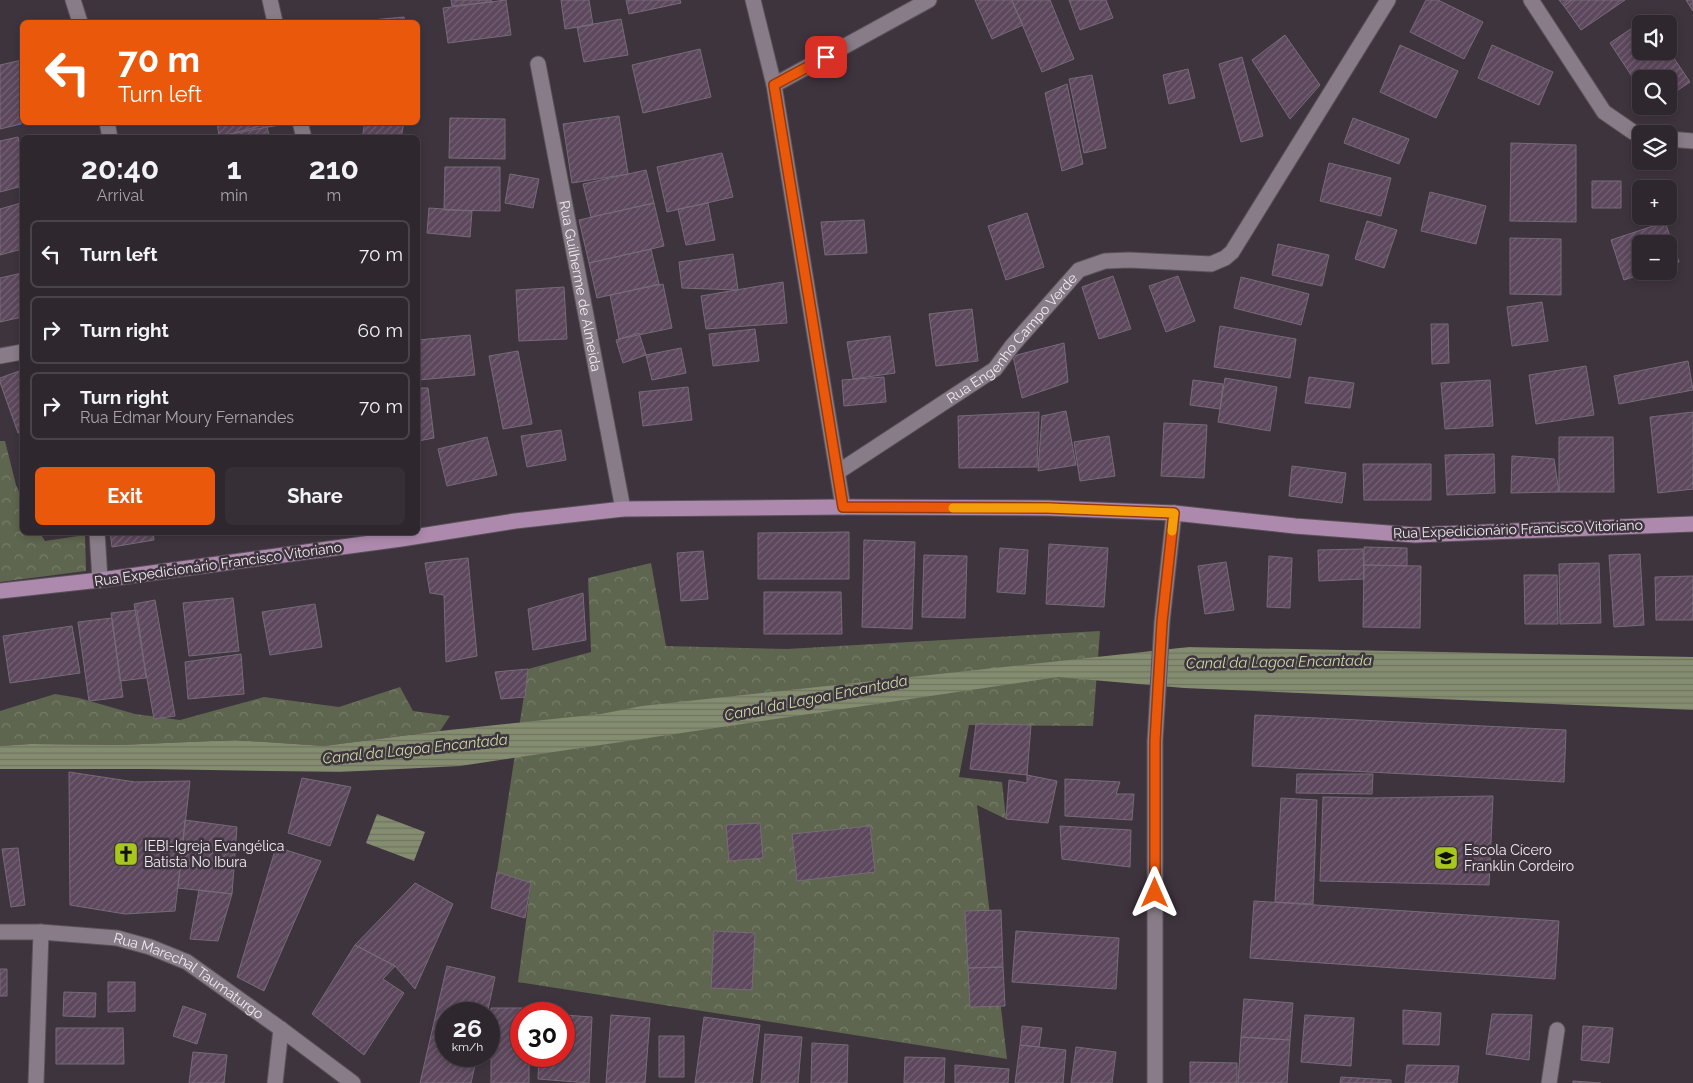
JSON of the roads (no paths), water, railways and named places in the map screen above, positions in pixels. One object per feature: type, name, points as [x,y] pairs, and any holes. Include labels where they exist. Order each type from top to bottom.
[{"type":"main road","name":"Rua Expedicionário Francisco Vitoriano","points":[[420,533],[514,521],[623,510],[843,507],[1048,508],[1174,513],[1295,526],[1415,535],[1693,524]]},
{"type":"main road","name":"Rua Expedicionário Francisco Vitoriano","points":[[0,591],[100,580],[401,536]]},
{"type":"street","points":[[73,0],[79,20]]},
{"type":"street","points":[[270,0],[275,20]]},
{"type":"street","points":[[754,0],[774,85],[843,507]]},
{"type":"street","points":[[774,85],[929,0]]},
{"type":"street","name":"Rua Engenho Campo Verde","points":[[838,472],[995,369],[1012,346],[1079,270],[1105,261],[1129,260],[1211,264],[1225,258],[1232,252],[1388,0]]},
{"type":"street","points":[[1531,0],[1604,112],[1632,131]]},
{"type":"street","name":"Rua Guilherme de Almeida","points":[[538,64],[623,510]]},
{"type":"street","points":[[1677,140],[1693,141]]},
{"type":"street","points":[[0,356],[20,352]]},
{"type":"street","points":[[1155,1083],[1155,741],[1162,622],[1174,513]]},
{"type":"street","points":[[97,535],[100,580]]},
{"type":"street","name":"Rua Marechal Taumaturgo","points":[[0,932],[41,932],[117,938],[150,947],[188,962],[353,1083]]},
{"type":"street","points":[[36,1083],[41,932]]},
{"type":"street","points":[[275,1083],[281,1029]]},
{"type":"street","points":[[1549,1083],[1557,1030]]},
{"type":"water","name":"Canal da Lagoa Encantada","points":[[1189,647],[1693,657],[1693,710],[1184,688],[1058,677],[460,766],[339,772],[0,769],[0,746],[31,744],[120,745],[235,740],[324,746],[440,731],[601,714],[642,706]]},
{"type":"water","points":[[377,814],[425,832],[414,861],[366,843]]},
{"type":"place","name":"IEBI-Igreja Evangélica Batista No Ibura","points":[[126,854]]},
{"type":"place","name":"Escola Cícero Franklin Cordeiro","points":[[1446,858]]}]
